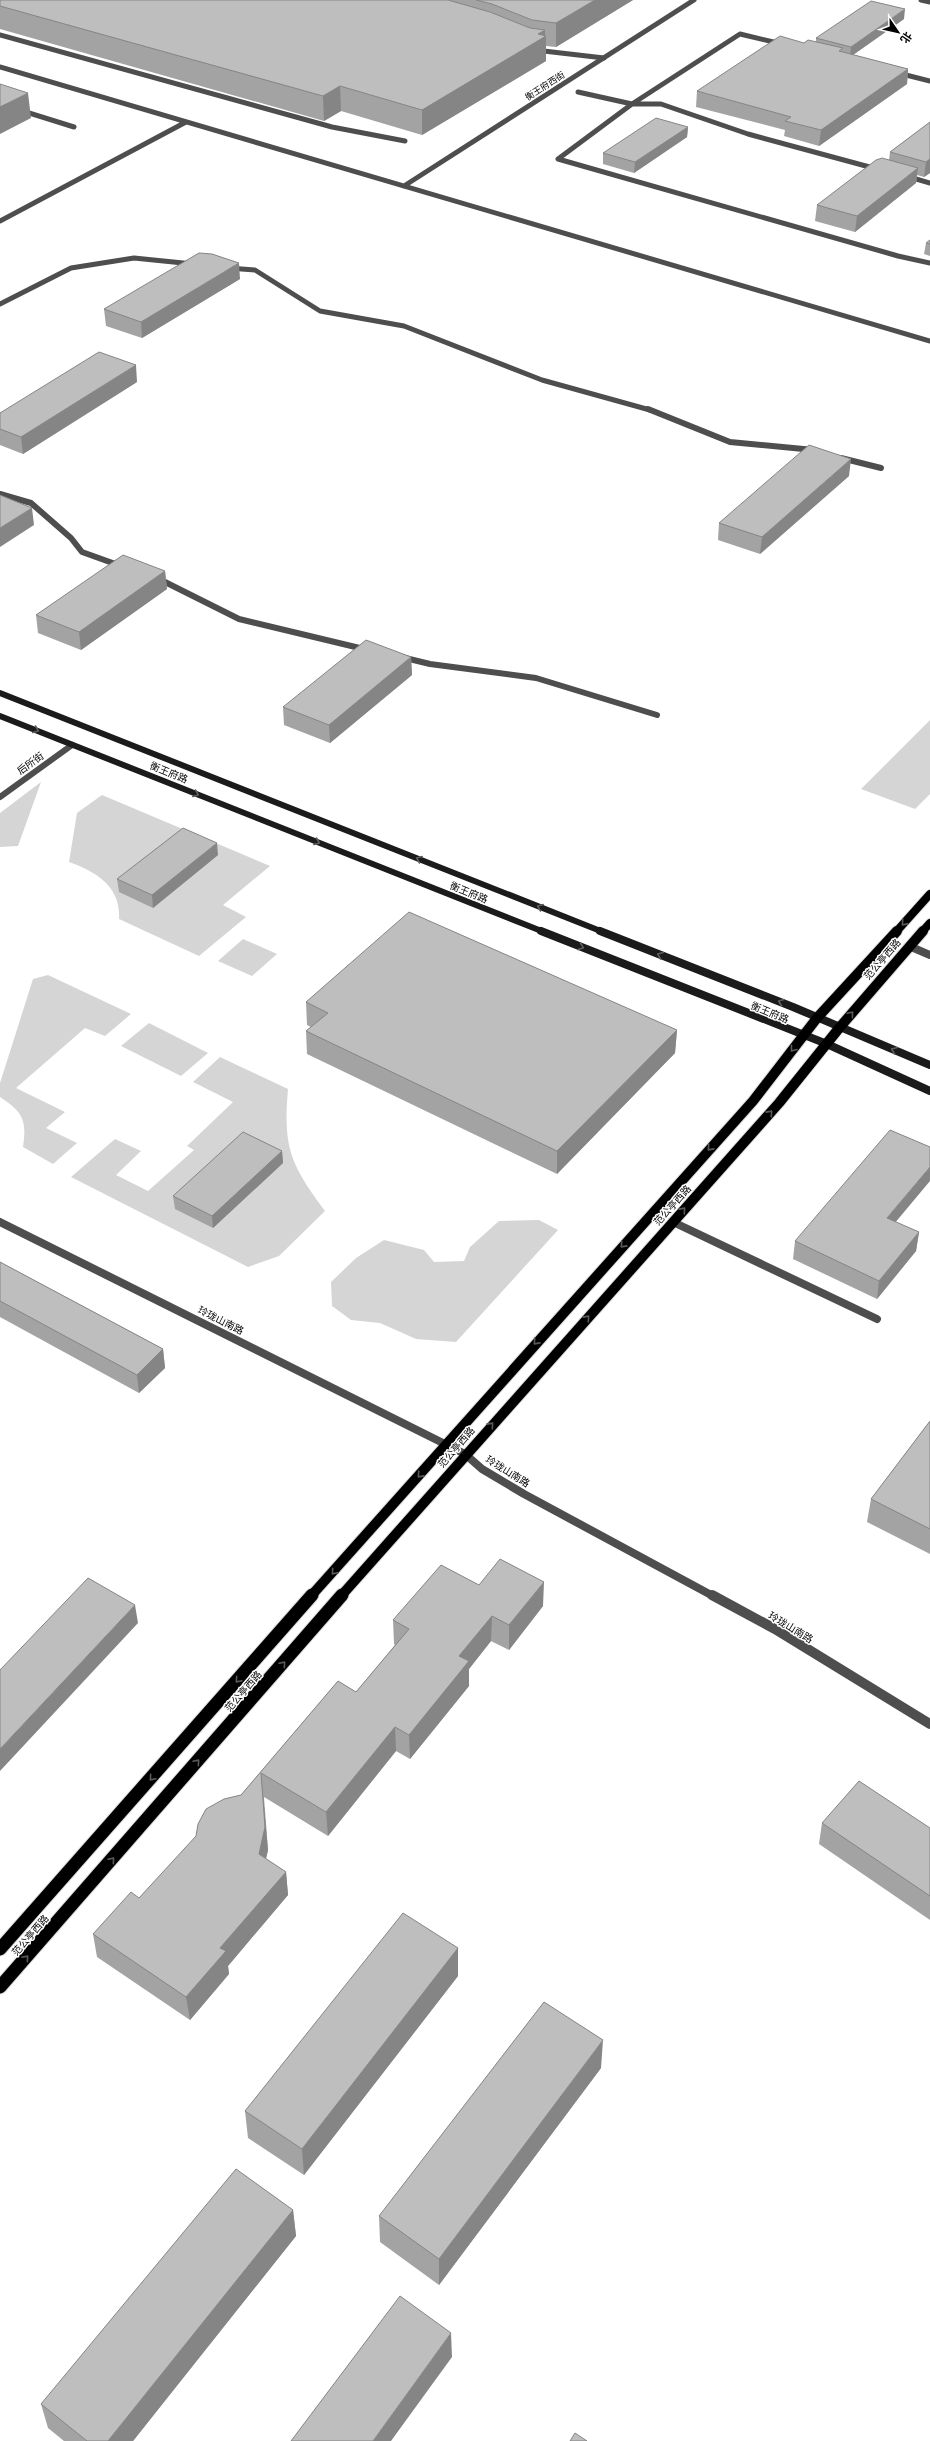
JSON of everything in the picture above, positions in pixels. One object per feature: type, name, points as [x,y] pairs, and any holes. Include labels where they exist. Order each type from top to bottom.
[{"type":"main road","name":"衡王府路","points":[[0,693],[840,1027],[930,1065]]},
{"type":"main road","name":"衡王府路","points":[[0,716],[803,1036],[827,1044],[930,1090]]},
{"type":"main road","name":"范公亭西路","points":[[0,1949],[446,1446],[497,1386],[753,1101],[817,1018],[930,894]]},
{"type":"main road","name":"范公亭西路","points":[[0,1987],[465,1454],[779,1103],[840,1027],[930,923]]},
{"type":"street","name":"衡王府西街","points":[[404,186],[694,0]]},
{"type":"street","points":[[921,0],[930,2]]},
{"type":"street","points":[[786,45],[740,34],[632,104],[558,159],[875,250],[930,263]]},
{"type":"street","points":[[0,35],[95,64],[258,105],[332,127],[405,141]]},
{"type":"street","points":[[532,49],[604,58]]},
{"type":"street","points":[[0,66],[930,341]]},
{"type":"street","points":[[892,72],[930,81]]},
{"type":"street","points":[[578,92],[632,104],[661,104],[748,134],[887,171]]},
{"type":"street","points":[[0,104],[74,127]]},
{"type":"street","points":[[0,221],[186,122]]},
{"type":"street","points":[[901,175],[930,183]]},
{"type":"street","points":[[0,304],[71,268],[134,258],[202,265]]},
{"type":"street","points":[[224,267],[255,270],[320,311],[404,326],[542,380],[640,406],[730,442],[822,452]]},
{"type":"street","points":[[837,456],[881,468]]},
{"type":"street","points":[[0,494],[31,503],[71,538],[82,552],[126,568]]},
{"type":"street","points":[[148,575],[239,620],[376,652]]},
{"type":"street","points":[[392,655],[430,664],[536,678],[657,715]]},
{"type":"street","name":"后所街","points":[[0,797],[72,745]]},
{"type":"street","points":[[910,946],[930,954]]},
{"type":"street","name":"玲珑山南路","points":[[0,1222],[446,1446],[465,1454],[482,1469],[524,1494],[775,1630],[930,1724]]},
{"type":"street","points":[[673,1222],[877,1319]]},
{"type":"shaded area","points":[[930,720],[930,794],[915,809],[861,789]]},
{"type":"shaded area","points":[[41,782],[18,846],[0,847],[0,813]]},
{"type":"shaded area","points":[[102,795],[270,866],[223,905],[246,917],[199,956],[119,919],[119,908],[116,898],[105,882],[89,871],[69,862],[77,813]]},
{"type":"shaded area","points":[[243,939],[277,954],[252,976],[218,961]]},
{"type":"shaded area","points":[[48,975],[131,1014],[105,1036],[85,1028],[16,1088],[65,1112],[46,1128],[77,1143],[53,1164],[23,1147],[24,1123],[22,1118],[14,1107],[0,1097],[0,1083],[33,979]]},
{"type":"shaded area","points":[[149,1023],[208,1053],[181,1076],[121,1046]]},
{"type":"shaded area","points":[[220,1057],[288,1089],[288,1141],[297,1167],[313,1195],[325,1211],[279,1256],[248,1267],[71,1177],[115,1139],[141,1151],[116,1175],[148,1191],[194,1150],[187,1146],[233,1102],[193,1082]]},
{"type":"shaded area","points":[[539,1220],[558,1230],[456,1342],[416,1339],[380,1323],[351,1320],[332,1306],[331,1282],[356,1258],[384,1240],[424,1250],[434,1262],[464,1261],[470,1247],[499,1221]]},
{"type":"building","points":[[0,0],[448,0],[490,12],[530,28],[545,30],[538,34],[546,36],[422,110],[340,86],[323,96],[0,6]]},
{"type":"building","points":[[476,0],[595,0],[556,23],[532,20],[492,4]]},
{"type":"building","points":[[871,1],[905,9],[851,47],[816,38]]},
{"type":"building","points":[[780,36],[804,43],[808,40],[843,48],[839,51],[908,69],[821,130],[785,121],[791,117],[697,91]]},
{"type":"building","points":[[0,84],[28,93],[0,107]]},
{"type":"building","points":[[656,118],[688,127],[635,162],[603,153]]},
{"type":"building","points":[[930,122],[930,159],[926,162],[890,152]]},
{"type":"building","points":[[882,158],[918,168],[857,216],[817,205],[876,160]]},
{"type":"building","points":[[199,253],[212,254],[239,263],[141,322],[104,309]]},
{"type":"building","points":[[99,352],[136,365],[21,437],[0,429],[0,413]]},
{"type":"building","points":[[809,445],[851,459],[762,537],[719,523]]},
{"type":"building","points":[[0,495],[32,508],[0,528]]},
{"type":"building","points":[[123,555],[165,571],[79,632],[36,615]]},
{"type":"building","points":[[366,640],[411,657],[329,725],[283,707]]},
{"type":"building","points":[[183,828],[217,843],[152,895],[117,879]]},
{"type":"building","points":[[409,912],[677,1030],[557,1151],[306,1031],[328,1013],[306,1002]]},
{"type":"building","points":[[890,1130],[930,1147],[930,1167],[887,1218],[919,1232],[879,1281],[795,1241]]},
{"type":"building","points":[[243,1132],[282,1151],[212,1216],[173,1196]]},
{"type":"building","points":[[0,1262],[163,1349],[137,1375],[0,1301]]},
{"type":"building","points":[[930,1421],[930,1529],[871,1499]]},
{"type":"building","points":[[500,1559],[544,1582],[509,1625],[492,1616],[459,1656],[469,1661],[409,1735],[395,1727],[326,1812],[261,1773],[265,1827],[259,1854],[286,1872],[220,1948],[226,1951],[186,1997],[93,1934],[131,1892],[139,1898],[196,1836],[198,1824],[206,1809],[224,1799],[241,1795],[338,1681],[356,1692],[409,1629],[393,1620],[441,1565],[479,1585]]},
{"type":"building","points":[[88,1578],[135,1605],[0,1749],[0,1670]]},
{"type":"building","points":[[859,1781],[930,1828],[930,1896],[822,1823]]},
{"type":"building","points":[[403,1913],[458,1948],[302,2149],[245,2111]]},
{"type":"building","points":[[544,2002],[603,2040],[439,2259],[379,2216]]},
{"type":"building","points":[[236,2169],[293,2210],[108,2441],[87,2441],[41,2404]]},
{"type":"building","points":[[400,2296],[451,2333],[373,2441],[291,2441]]},
{"type":"building","points":[[575,2433],[587,2441],[570,2441]]}]
